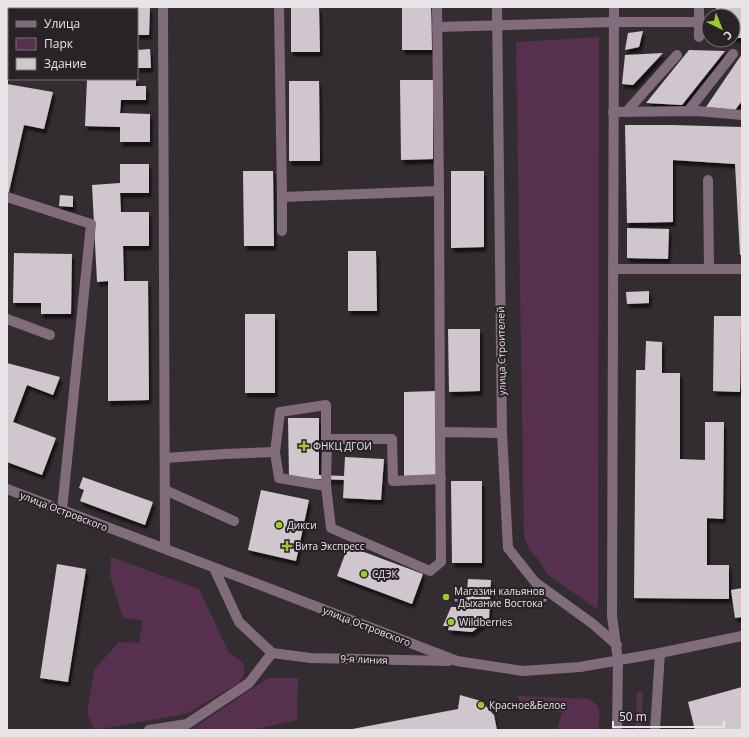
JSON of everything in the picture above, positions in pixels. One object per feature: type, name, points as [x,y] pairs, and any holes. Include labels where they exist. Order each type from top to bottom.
[{"type":"street","points":[[163,7],[165,548]]},
{"type":"street","points":[[279,7],[282,232]]},
{"type":"street","points":[[326,486],[279,478],[275,452],[280,412],[326,405],[326,486],[331,528],[430,571],[442,562],[437,7]]},
{"type":"street","name":"улица Строителей","points":[[497,7],[502,433],[508,548],[535,582],[593,624],[617,645]]},
{"type":"street","points":[[614,7],[612,616],[618,661],[617,730]]},
{"type":"street","points":[[699,7],[699,37]]},
{"type":"street","points":[[438,28],[613,22],[699,22]]},
{"type":"street","points":[[688,111],[733,54]]},
{"type":"street","points":[[627,111],[677,55]]},
{"type":"street","points":[[613,112],[688,111],[742,115]]},
{"type":"street","points":[[708,180],[709,268]]},
{"type":"street","points":[[282,197],[439,191]]},
{"type":"street","points":[[7,197],[91,224],[62,510]]},
{"type":"street","points":[[613,269],[742,269]]},
{"type":"street","points":[[7,319],[50,335]]},
{"type":"street","points":[[440,432],[502,433]]},
{"type":"street","points":[[326,486],[327,438],[392,439],[393,481],[441,480]]},
{"type":"street","points":[[165,458],[275,452]]},
{"type":"street","name":"улица Островского","points":[[7,489],[165,548],[457,661],[523,671],[580,667],[660,653],[742,636]]},
{"type":"street","points":[[165,490],[234,521]]},
{"type":"street","points":[[148,730],[187,724],[249,683],[272,653],[240,622],[214,568]]},
{"type":"street","name":"9-я линия","points":[[272,653],[311,658],[457,661]]},
{"type":"street","points":[[655,730],[660,653]]},
{"type":"green space","points":[[599,37],[598,610],[548,575],[529,549],[524,537],[516,42]]},
{"type":"green space","points":[[111,557],[199,589],[228,651],[243,663],[245,673],[239,683],[186,714],[94,730],[87,713],[94,670],[119,642],[139,643],[143,620],[123,618],[110,576]]},
{"type":"green space","points":[[268,678],[298,678],[297,720],[252,730],[191,730]]},
{"type":"green space","points":[[643,692],[641,730],[635,730],[637,693]]},
{"type":"green space","points":[[517,696],[589,699],[598,708],[600,716],[599,730],[557,730],[562,712],[524,709]]},
{"type":"building","points":[[291,7],[319,7],[320,52],[291,52]]},
{"type":"building","points":[[402,7],[431,7],[432,50],[402,50]]},
{"type":"building","points":[[742,7],[742,38],[741,8],[716,8]]},
{"type":"building","points":[[138,8],[150,8],[149,35],[138,35]]},
{"type":"building","points":[[643,31],[639,47],[625,50],[628,33]]},
{"type":"building","points":[[150,49],[151,68],[138,68],[138,50]]},
{"type":"building","points":[[689,50],[725,51],[682,105],[646,103]]},
{"type":"building","points":[[663,53],[633,85],[622,84],[625,55]]},
{"type":"building","points":[[742,54],[742,101],[735,110],[706,107]]},
{"type":"building","points":[[87,80],[136,80],[136,86],[146,86],[146,100],[121,100],[120,113],[150,114],[150,142],[120,142],[120,127],[85,126]]},
{"type":"building","points":[[400,80],[433,80],[433,159],[401,160]]},
{"type":"building","points":[[289,81],[319,81],[320,161],[289,161]]},
{"type":"building","points":[[7,84],[53,92],[44,129],[24,125],[8,196]]},
{"type":"building","points":[[625,125],[742,127],[742,255],[740,255],[735,164],[673,160],[673,222],[627,223]]},
{"type":"building","points":[[120,164],[149,164],[149,193],[120,193],[121,212],[149,212],[149,246],[123,246],[124,281],[148,281],[149,400],[108,401],[108,281],[97,282],[92,185],[120,183]]},
{"type":"building","points":[[243,171],[273,171],[274,246],[244,246]]},
{"type":"building","points":[[451,171],[484,171],[484,247],[451,248]]},
{"type":"building","points":[[60,195],[73,196],[73,207],[59,206]]},
{"type":"building","points":[[627,228],[669,229],[668,259],[627,258]]},
{"type":"building","points":[[348,251],[376,251],[377,311],[348,311]]},
{"type":"building","points":[[14,253],[72,254],[71,314],[41,314],[41,303],[13,303]]},
{"type":"building","points":[[649,291],[649,303],[627,304],[626,292]]},
{"type":"building","points":[[245,314],[275,314],[275,393],[245,393]]},
{"type":"building","points":[[714,316],[741,316],[740,392],[713,391]]},
{"type":"building","points":[[448,329],[480,329],[480,391],[449,392]]},
{"type":"building","points":[[646,341],[662,342],[662,373],[680,373],[680,459],[705,460],[705,422],[724,422],[723,519],[707,518],[707,565],[729,565],[729,599],[634,598],[636,370],[645,370]]},
{"type":"building","points":[[7,363],[60,377],[53,395],[27,385],[13,422],[56,438],[42,475],[7,462]]},
{"type":"building","points":[[435,391],[436,475],[404,476],[404,392]]},
{"type":"building","points":[[288,418],[319,418],[319,475],[344,476],[345,457],[384,459],[381,500],[343,498],[344,480],[289,478]]},
{"type":"building","points":[[83,477],[153,502],[145,525],[80,501],[84,490],[79,488]]},
{"type":"building","points":[[451,481],[482,481],[482,563],[452,563]]},
{"type":"building","name":"Дикси","points":[[261,490],[309,500],[296,561],[248,550]]},
{"type":"building","points":[[348,546],[423,574],[412,604],[337,576]]},
{"type":"building","points":[[57,564],[86,569],[68,682],[40,678]]},
{"type":"building","points":[[468,579],[491,580],[489,619],[472,632],[448,630],[449,626],[443,626],[451,607],[457,607],[466,603]]},
{"type":"building","points":[[742,588],[742,617],[735,618],[731,590]]},
{"type":"building","points":[[742,687],[742,730],[695,730],[688,702]]},
{"type":"building","points":[[460,695],[481,701],[494,715],[497,730],[347,730],[458,709]]},
{"type":"place","name":"ФНКЦ ДГОИ","points":[[304,446]]},
{"type":"place","name":"Дикси","points":[[279,525]]},
{"type":"place","name":"Вита Экспресс","points":[[287,546]]},
{"type":"place","name":"СДЭК","points":[[364,574]]},
{"type":"place","name":"Магазин кальянов \"Дыхание Востока\"","points":[[446,597]]},
{"type":"place","name":"Wildberries","points":[[451,622]]},
{"type":"place","name":"Красное&Белое","points":[[481,705]]}]
